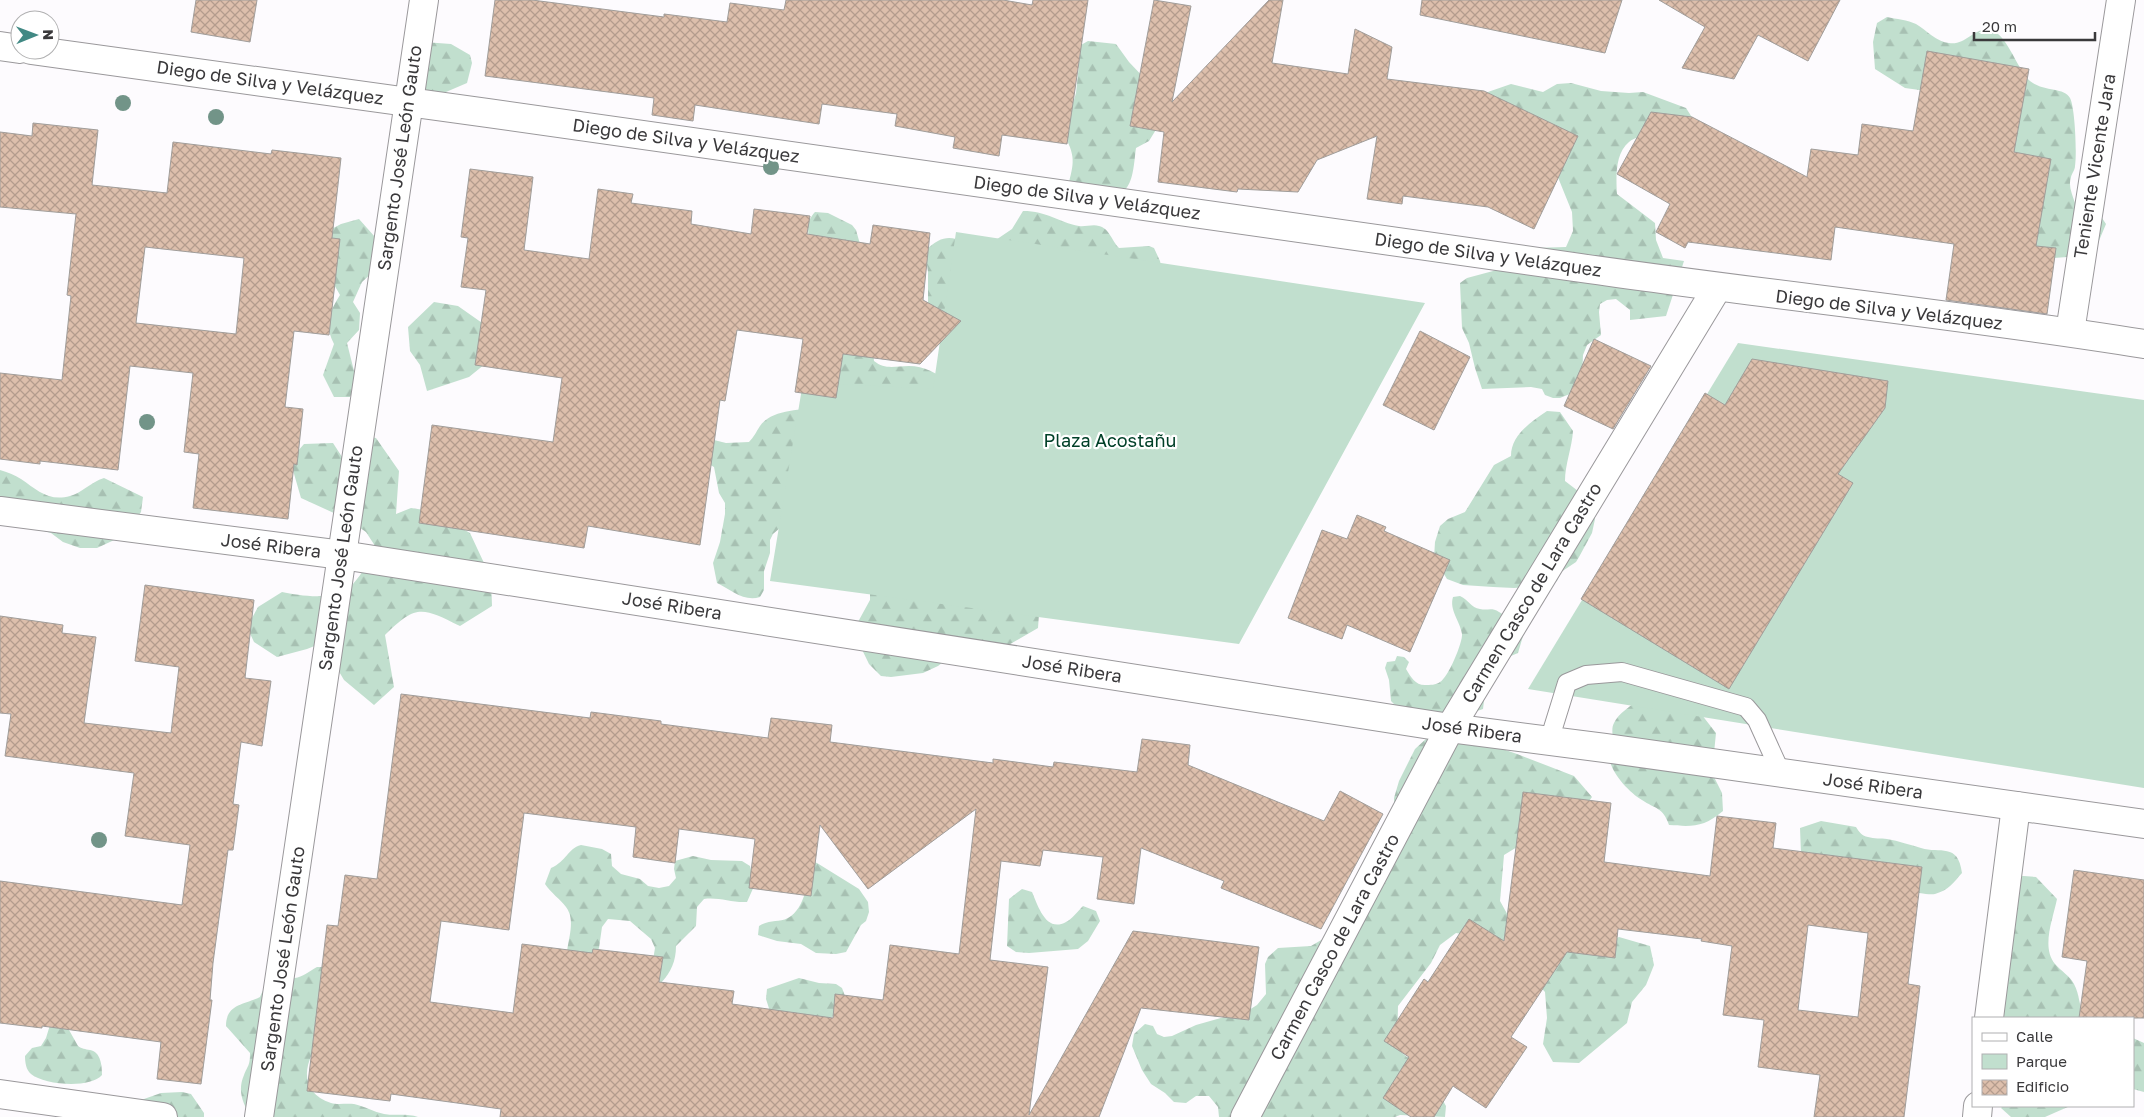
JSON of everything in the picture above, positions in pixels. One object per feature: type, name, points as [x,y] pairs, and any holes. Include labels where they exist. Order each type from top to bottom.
[{"type":"street","name":"Sargento José León Gauto","points":[[259,1117],[424,0]]},
{"type":"street","name":"Teniente Vicente Jara","points":[[2070,332],[2120,0]]},
{"type":"street","name":"Diego de Silva y Velázquez","points":[[60,54],[409,101],[1717,288],[2070,332],[2144,344]]},
{"type":"street","name":"Carmen Casco de Lara Castro","points":[[1245,1117],[1450,728],[1717,288]]},
{"type":"street","name":"José Ribera","points":[[0,511],[342,555],[1450,728],[2144,824]]},
{"type":"street","points":[[1989,1017],[2016,806]]},
{"type":"street","points":[[0,1094],[163,1117]]},
{"type":"lane","points":[[1549,741],[1567,684],[1586,675],[1622,672],[1746,707],[1757,720],[1781,773]]},
{"type":"green space","points":[[1887,17],[1913,23],[1936,38],[1949,43],[1960,42],[1980,31],[1991,30],[2001,37],[2032,83],[2067,94],[2072,103],[2075,131],[2075,167],[2070,184],[2075,203],[2100,215],[2106,224],[2093,255],[2054,258],[2026,238],[1941,93],[1905,88],[1875,69],[1873,42],[1877,23]]},
{"type":"green space","points":[[1088,41],[1116,44],[1129,62],[1148,82],[1157,128],[1149,141],[1136,148],[1131,178],[1126,189],[1122,192],[1069,182],[1072,157],[1064,134],[1076,93],[1081,45]]},
{"type":"green space","points":[[424,42],[451,44],[470,55],[472,63],[467,83],[446,92],[426,94],[418,77]]},
{"type":"green space","points":[[1571,83],[1601,91],[1643,92],[1686,108],[1695,122],[1651,133],[1629,142],[1621,153],[1617,173],[1617,194],[1655,223],[1656,240],[1663,258],[1684,261],[1666,316],[1630,320],[1630,310],[1616,299],[1607,300],[1600,304],[1601,335],[1587,345],[1583,355],[1582,379],[1577,391],[1560,398],[1553,398],[1545,395],[1542,389],[1531,387],[1482,389],[1469,343],[1462,328],[1460,283],[1467,278],[1508,267],[1533,248],[1566,247],[1573,231],[1572,212],[1555,170],[1485,93],[1511,84],[1543,92],[1557,84]]},
{"type":"green space","points":[[1023,211],[1039,213],[1079,226],[1094,225],[1102,227],[1108,232],[1119,248],[1149,246],[1154,248],[1160,261],[1166,290],[965,317],[928,308],[928,272],[925,251],[933,244],[946,238],[959,240],[981,250],[1012,229]]},
{"type":"green space","points":[[815,212],[828,213],[852,225],[856,230],[862,251],[874,361],[886,367],[915,366],[935,373],[949,383],[773,534],[770,540],[770,553],[764,571],[764,590],[760,597],[748,598],[717,583],[713,563],[720,542],[725,503],[719,493],[714,467],[703,461],[714,440],[726,443],[749,442],[765,420],[772,416],[788,411],[820,407],[813,249],[808,230],[809,221]]},
{"type":"green space","points":[[359,219],[375,237],[377,254],[374,271],[362,282],[353,302],[360,313],[359,330],[347,343],[357,383],[350,397],[334,397],[323,375],[334,344],[329,331],[329,319],[340,295],[316,253],[324,233],[341,224]]},
{"type":"green space","name":"Plaza Acostañu","points":[[956,232],[1425,303],[1239,644],[770,581],[803,382],[933,389]]},
{"type":"green space","points":[[434,302],[458,306],[485,325],[490,360],[469,377],[427,391],[420,365],[410,351],[408,327]]},
{"type":"green space","points":[[1738,343],[2144,400],[2144,788],[1528,689]]},
{"type":"green space","points":[[1547,411],[1560,412],[1573,431],[1565,481],[1595,504],[1595,519],[1592,533],[1579,557],[1576,562],[1561,572],[1557,581],[1549,585],[1514,588],[1493,587],[1463,585],[1447,579],[1434,558],[1435,542],[1440,526],[1448,519],[1465,512],[1494,465],[1511,456],[1514,442],[1518,435]]},
{"type":"green space","points":[[365,436],[376,438],[399,471],[396,514],[411,508],[431,511],[470,533],[491,578],[492,606],[460,626],[428,612],[412,614],[404,618],[385,635],[394,687],[374,705],[344,680],[322,643],[277,657],[254,642],[247,627],[258,607],[282,592],[319,596],[346,590],[353,584],[377,549],[366,532],[347,519],[301,498],[290,460],[304,444],[333,443],[344,460]]},
{"type":"green space","points":[[0,470],[19,478],[44,494],[56,497],[74,495],[104,478],[143,497],[141,512],[125,535],[97,548],[80,548],[63,542],[51,533],[0,519]]},
{"type":"green space","points":[[870,576],[1040,600],[1038,628],[1000,650],[952,655],[938,666],[923,673],[891,677],[881,676],[869,664],[853,631],[870,600]]},
{"type":"green space","points":[[1460,596],[1474,607],[1492,609],[1519,625],[1523,636],[1518,653],[1494,663],[1486,684],[1483,709],[1471,713],[1404,714],[1391,701],[1389,680],[1385,668],[1387,662],[1395,661],[1397,656],[1404,657],[1409,662],[1406,669],[1416,682],[1422,685],[1435,684],[1443,679],[1454,660],[1462,638],[1461,629],[1452,606],[1453,597]]},
{"type":"green space","points":[[1638,699],[1698,710],[1716,733],[1712,773],[1722,793],[1723,811],[1710,820],[1698,825],[1669,825],[1667,819],[1658,809],[1637,797],[1618,778],[1610,761],[1613,725],[1616,719]]},
{"type":"green space","points":[[1427,738],[1491,745],[1517,754],[1574,776],[1592,797],[1579,815],[1504,855],[1500,901],[1510,919],[1600,945],[1619,937],[1650,946],[1654,965],[1646,985],[1632,1002],[1627,1023],[1579,1063],[1553,1062],[1543,1044],[1547,1018],[1545,992],[1514,958],[1478,937],[1456,933],[1440,945],[1431,963],[1398,1006],[1397,1045],[1407,1057],[1421,1062],[1446,1106],[1445,1117],[1400,1115],[1395,1117],[1219,1117],[1218,1107],[1209,1096],[1196,1096],[1186,1103],[1174,1102],[1165,1093],[1151,1084],[1142,1070],[1132,1046],[1134,1034],[1145,1024],[1153,1026],[1157,1034],[1164,1037],[1172,1036],[1196,1025],[1249,1010],[1257,1005],[1266,994],[1265,964],[1268,957],[1278,948],[1311,946],[1340,929],[1394,833],[1394,798],[1399,781],[1415,749]]},
{"type":"green space","points":[[1821,821],[1856,827],[1862,835],[1870,838],[1891,840],[1928,850],[1947,851],[1957,857],[1962,873],[1944,890],[1935,894],[1925,894],[1890,885],[1801,854],[1800,828]]},
{"type":"green space","points":[[581,845],[602,849],[611,854],[612,866],[621,874],[640,879],[648,886],[659,888],[669,886],[676,878],[675,861],[693,856],[711,860],[742,861],[750,866],[755,884],[747,902],[704,899],[697,907],[696,926],[676,946],[672,966],[668,975],[661,983],[656,975],[653,960],[655,948],[651,939],[630,921],[608,919],[602,927],[599,948],[591,962],[567,953],[571,918],[564,904],[545,884],[551,868],[573,849]]},
{"type":"green space","points":[[811,861],[859,889],[868,902],[869,912],[866,921],[861,925],[846,952],[836,954],[816,953],[801,944],[777,941],[758,935],[759,926],[767,922],[788,918],[799,907],[805,893]]},
{"type":"green space","points":[[2002,877],[2036,877],[2057,899],[2049,933],[2049,949],[2055,964],[2074,984],[2085,1017],[1989,1017]]},
{"type":"green space","points":[[1022,889],[1032,892],[1044,916],[1053,924],[1068,921],[1083,906],[1096,911],[1100,921],[1088,941],[1078,949],[1029,953],[1016,952],[1007,946],[1009,899]]},
{"type":"green space","points":[[317,967],[324,967],[312,1054],[307,1069],[308,1083],[311,1090],[331,1103],[354,1104],[384,1114],[418,1117],[251,1117],[243,1102],[241,1092],[250,1053],[226,1026],[229,1013],[237,1006],[260,997],[270,982],[298,977]]},
{"type":"green space","points":[[799,978],[819,983],[836,984],[842,988],[845,996],[840,1014],[823,1020],[773,1021],[766,999],[767,989]]},
{"type":"green space","points":[[50,1025],[69,1030],[78,1046],[97,1053],[102,1075],[88,1082],[67,1084],[46,1081],[31,1074],[27,1068],[25,1056],[32,1048],[41,1046]]},
{"type":"green space","points":[[2134,1038],[2144,1043],[2144,1092],[2134,1089]]},
{"type":"green space","points":[[182,1092],[191,1094],[204,1113],[204,1117],[67,1117],[127,1105],[161,1093]]},
{"type":"green space","points":[[2068,1107],[2045,1117],[2011,1117],[2001,1108]]},
{"type":"building","points":[[196,0],[257,0],[250,42],[191,32]]},
{"type":"building","points":[[495,0],[532,0],[664,17],[664,14],[727,22],[730,3],[784,10],[786,0],[1003,0],[1032,5],[1033,0],[1088,0],[1067,144],[1002,135],[999,156],[953,148],[955,137],[895,126],[897,114],[822,104],[819,124],[695,105],[693,121],[652,115],[654,98],[485,76]]},
{"type":"building","points":[[1154,0],[1191,6],[1172,102],[1269,0],[1283,0],[1272,63],[1348,74],[1355,29],[1392,47],[1387,79],[1484,91],[1578,136],[1534,229],[1488,207],[1403,196],[1402,204],[1367,199],[1377,136],[1317,160],[1298,192],[1238,189],[1237,192],[1158,182],[1164,132],[1130,126]]},
{"type":"building","points":[[1422,0],[1622,0],[1605,53],[1420,15]]},
{"type":"building","points":[[1659,0],[1840,0],[1808,61],[1758,35],[1734,79],[1682,68],[1705,27]]},
{"type":"building","points":[[1927,51],[2029,69],[2014,152],[2051,159],[2036,246],[2056,248],[2047,314],[1946,300],[1954,244],[1835,227],[1831,260],[1688,242],[1685,248],[1656,232],[1670,204],[1617,174],[1651,112],[1692,117],[1807,177],[1811,149],[1858,155],[1862,124],[1913,131]]},
{"type":"building","points":[[33,123],[98,130],[92,185],[167,193],[173,142],[271,154],[272,150],[341,158],[332,238],[340,239],[329,335],[294,331],[285,407],[303,409],[297,465],[294,464],[288,519],[193,508],[199,454],[184,452],[193,373],[130,366],[118,470],[40,461],[40,464],[0,459],[0,373],[62,380],[71,296],[67,295],[76,214],[0,207],[0,132],[32,136]],"holes":[[[145,247],[244,258],[236,334],[136,323]]]},
{"type":"building","points":[[470,169],[533,177],[524,250],[589,259],[598,189],[633,194],[631,203],[692,211],[691,224],[751,234],[754,209],[810,216],[807,234],[870,244],[873,225],[930,233],[923,300],[961,321],[920,364],[843,354],[836,398],[795,392],[803,339],[737,330],[725,401],[720,400],[700,545],[588,526],[584,548],[419,523],[432,425],[553,442],[562,378],[475,365],[486,290],[461,287],[468,238],[461,237]]},
{"type":"building","points":[[1420,331],[1470,357],[1434,430],[1383,405]]},
{"type":"building","points":[[1594,339],[1651,366],[1613,429],[1564,406]]},
{"type":"building","points":[[1752,359],[1888,381],[1885,408],[1838,474],[1853,483],[1729,689],[1581,599],[1705,393],[1725,405]]},
{"type":"building","points":[[1357,515],[1386,527],[1384,531],[1450,560],[1410,652],[1347,625],[1342,639],[1288,618],[1322,530],[1347,539]]},
{"type":"building","points":[[145,585],[254,600],[245,678],[271,681],[262,746],[241,742],[233,804],[239,805],[233,850],[228,850],[213,963],[210,1000],[212,1000],[201,1084],[157,1079],[161,1042],[42,1026],[42,1028],[0,1023],[0,881],[182,905],[190,845],[125,836],[134,773],[5,756],[11,714],[0,713],[0,616],[63,625],[62,633],[96,637],[84,723],[171,733],[179,667],[135,661]]},
{"type":"building","points":[[401,694],[590,718],[591,712],[661,721],[661,724],[768,738],[771,718],[832,725],[830,742],[993,763],[993,759],[1053,767],[1054,762],[1137,772],[1142,739],[1190,745],[1188,765],[1324,821],[1340,791],[1383,814],[1321,929],[1221,888],[1224,881],[1141,848],[1134,904],[1097,899],[1103,857],[1043,850],[1040,866],[1001,861],[990,960],[1048,967],[1029,1115],[1133,931],[1259,947],[1249,1020],[1141,1008],[1099,1117],[500,1117],[501,1109],[391,1094],[390,1101],[307,1091],[327,925],[338,926],[345,875],[377,879]],"holes":[[[976,809],[959,954],[890,945],[883,1000],[835,994],[833,1018],[732,1004],[734,991],[659,982],[663,957],[593,949],[592,953],[522,944],[513,1013],[430,1002],[441,921],[509,930],[524,813],[636,827],[633,857],[675,863],[679,829],[755,839],[749,888],[811,896],[820,825],[868,889]]]},
{"type":"building","points":[[1523,792],[1611,803],[1604,862],[1710,876],[1717,816],[1776,823],[1773,848],[1922,867],[1908,984],[1920,986],[1904,1117],[1814,1117],[1820,1075],[1758,1067],[1764,1020],[1723,1015],[1732,946],[1701,941],[1702,939],[1618,929],[1615,958],[1567,952],[1511,1037],[1527,1047],[1486,1108],[1453,1086],[1434,1117],[1411,1117],[1383,1098],[1409,1057],[1384,1041],[1424,979],[1428,982],[1469,919],[1504,941]],"holes":[[[1808,925],[1868,933],[1858,1017],[1798,1010]]]},
{"type":"building","points":[[2074,870],[2144,880],[2144,1018],[2079,1017],[2087,961],[2062,957]]}]
